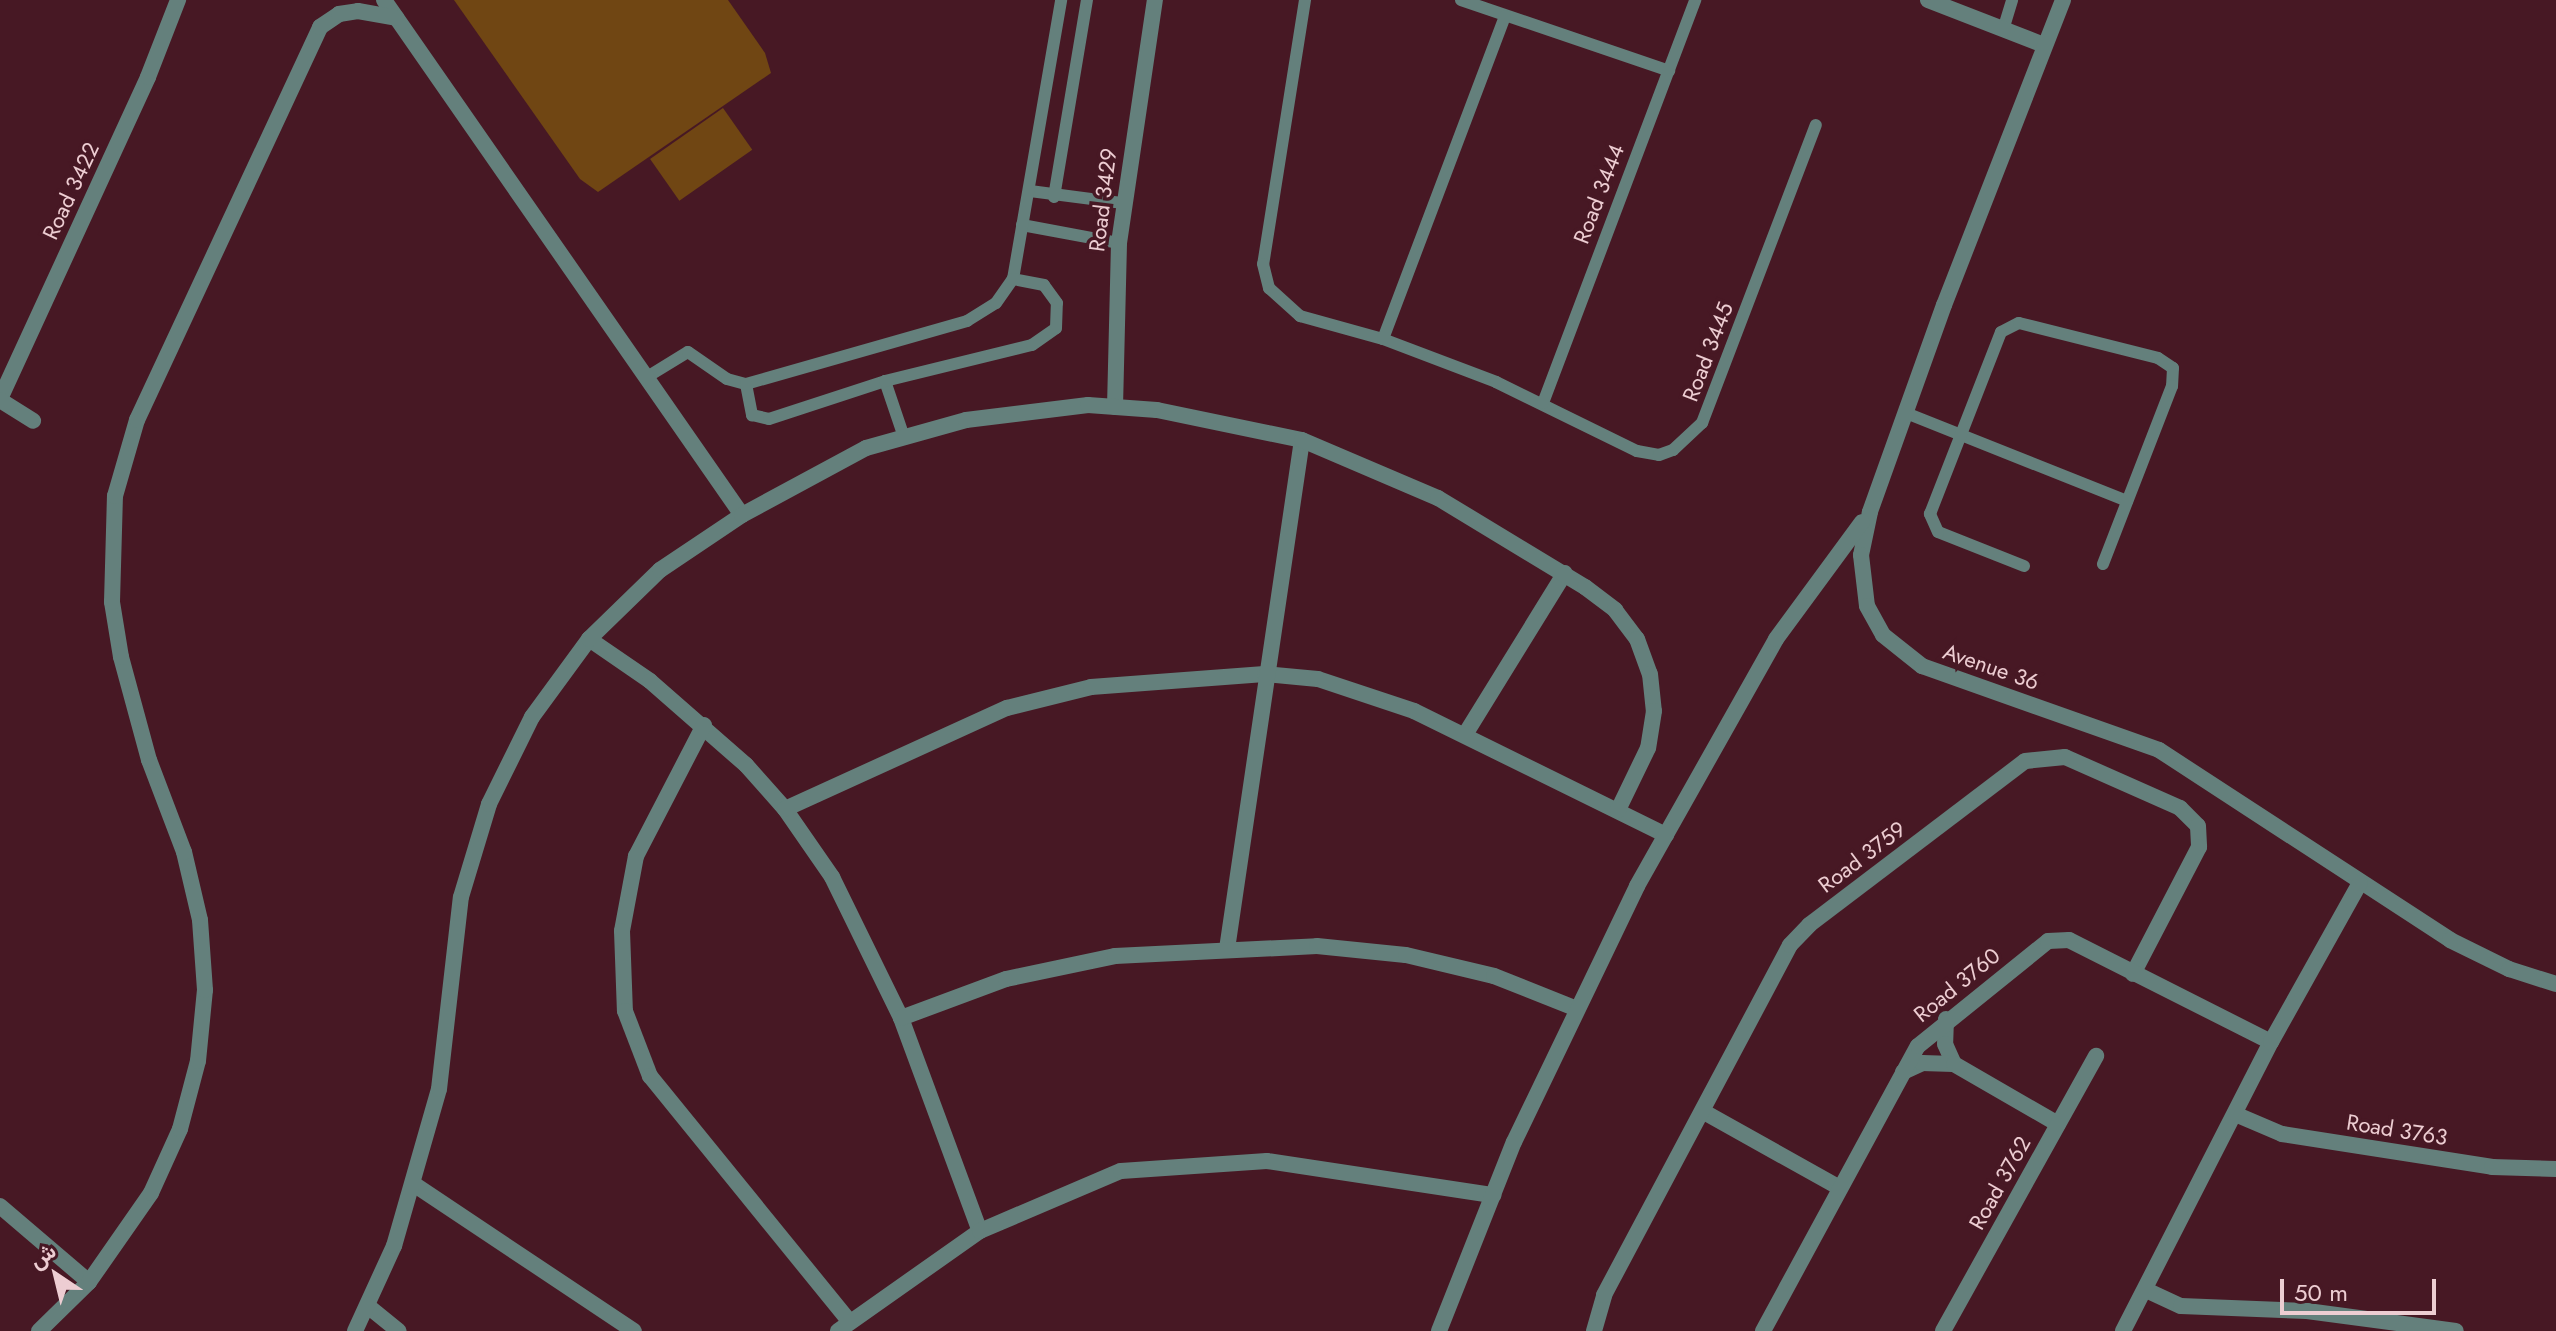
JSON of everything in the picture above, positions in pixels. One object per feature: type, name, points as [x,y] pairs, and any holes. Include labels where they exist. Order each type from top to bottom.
[{"type":"street","name":"Road 3422","points":[[0,400],[148,77],[178,0]]},
{"type":"street","points":[[384,0],[742,515]]},
{"type":"street","name":"Road 3429","points":[[1115,407],[1119,243],[1155,0]]},
{"type":"street","points":[[1928,0],[2044,45]]},
{"type":"street","name":"Avenue 36","points":[[2063,0],[1870,512],[1861,555],[1864,594],[1883,635],[1907,656],[1940,674],[2159,750],[2360,883],[2484,957],[2556,984]]},
{"type":"street","points":[[39,1331],[89,1282],[151,1193],[180,1129],[198,1061],[205,990],[200,920],[184,852],[149,760],[121,657],[112,602],[115,496],[137,420],[320,27],[339,14],[358,11],[396,18]]},
{"type":"street","points":[[0,400],[33,421]]},
{"type":"street","points":[[355,1331],[369,1307],[415,1185],[439,1089],[461,897],[489,804],[532,717],[589,639],[660,570],[742,515],[866,448],[966,420],[1088,405],[1157,410],[1302,440],[1438,498],[1565,573],[1615,610],[1637,639],[1650,674],[1654,711],[1648,748],[1618,810]]},
{"type":"street","points":[[1227,949],[1265,674],[1302,440]]},
{"type":"street","points":[[1439,1331],[1493,1195],[1577,1009],[1666,835],[1776,639],[1870,512]]},
{"type":"street","points":[[1466,733],[1565,573]]},
{"type":"street","points":[[589,639],[704,725],[785,809],[832,877],[901,1018],[980,1231]]},
{"type":"street","points":[[785,809],[1007,708],[1091,687],[1265,674],[1362,690],[1466,733],[1666,835]]},
{"type":"street","points":[[704,725],[636,856],[622,931],[625,1011],[650,1076],[844,1327],[980,1231],[1121,1171],[1267,1161],[1493,1195]]},
{"type":"street","name":"Road 3759","points":[[1594,1331],[1604,1295],[1797,936],[2035,757],[2073,761],[2180,808],[2198,826],[2199,847],[2133,974]]},
{"type":"street","points":[[2123,1331],[2271,1042],[2360,883]]},
{"type":"street","name":"Road 3760","points":[[1763,1331],[1838,1187],[1926,1035],[2057,939],[2075,943],[2271,1042]]},
{"type":"street","points":[[901,1018],[1037,973],[1115,956],[1317,946],[1406,955],[1494,976],[1577,1009]]},
{"type":"street","points":[[1946,1019],[1945,1044],[1954,1064]]},
{"type":"street","name":"Road 3762","points":[[1943,1331],[2096,1056]]},
{"type":"street","points":[[1903,1072],[1922,1063],[1954,1064],[2058,1124]]},
{"type":"street","points":[[1704,1112],[1838,1187]]},
{"type":"street","name":"Road 3763","points":[[2235,1114],[2282,1134],[2492,1167],[2556,1169]]},
{"type":"street","points":[[415,1185],[634,1331]]},
{"type":"street","points":[[0,1206],[89,1282]]},
{"type":"street","points":[[2146,1290],[2181,1306],[2307,1311],[2448,1330]]},
{"type":"street","points":[[369,1307],[399,1331]]},
{"type":"lane","points":[[647,377],[688,352],[727,379],[746,384],[967,321],[996,303],[1013,279],[1061,0]]},
{"type":"lane","points":[[1054,197],[1087,0]]},
{"type":"lane","name":"Road 3445","points":[[1305,0],[1264,276],[1283,305],[1300,316],[1383,339],[1543,403],[1637,451],[1659,455],[1687,440],[1702,423],[1816,125]]},
{"type":"lane","points":[[1461,0],[1669,71]]},
{"type":"lane","name":"Road 3444","points":[[1543,403],[1695,0]]},
{"type":"lane","points":[[2003,30],[2012,0]]},
{"type":"lane","points":[[1383,339],[1505,16]]},
{"type":"lane","points":[[1030,191],[1054,197],[1123,203]]},
{"type":"lane","points":[[1022,225],[1119,243]]},
{"type":"lane","points":[[746,384],[752,415],[769,419],[885,381],[1032,345],[1045,337],[1059,320],[1052,294],[1034,281],[1013,279]]},
{"type":"lane","points":[[2024,566],[1938,532],[1930,514],[1997,341],[2009,326],[2029,325],[2167,361],[2175,377],[2103,564]]},
{"type":"lane","points":[[885,381],[904,437]]},
{"type":"lane","points":[[1906,413],[1961,439],[2127,501]]},
{"type":"shaded area","points":[[454,0],[728,0],[765,53],[771,73],[598,192],[580,179]]},
{"type":"shaded area","points":[[723,108],[752,150],[679,201],[650,159]]}]
